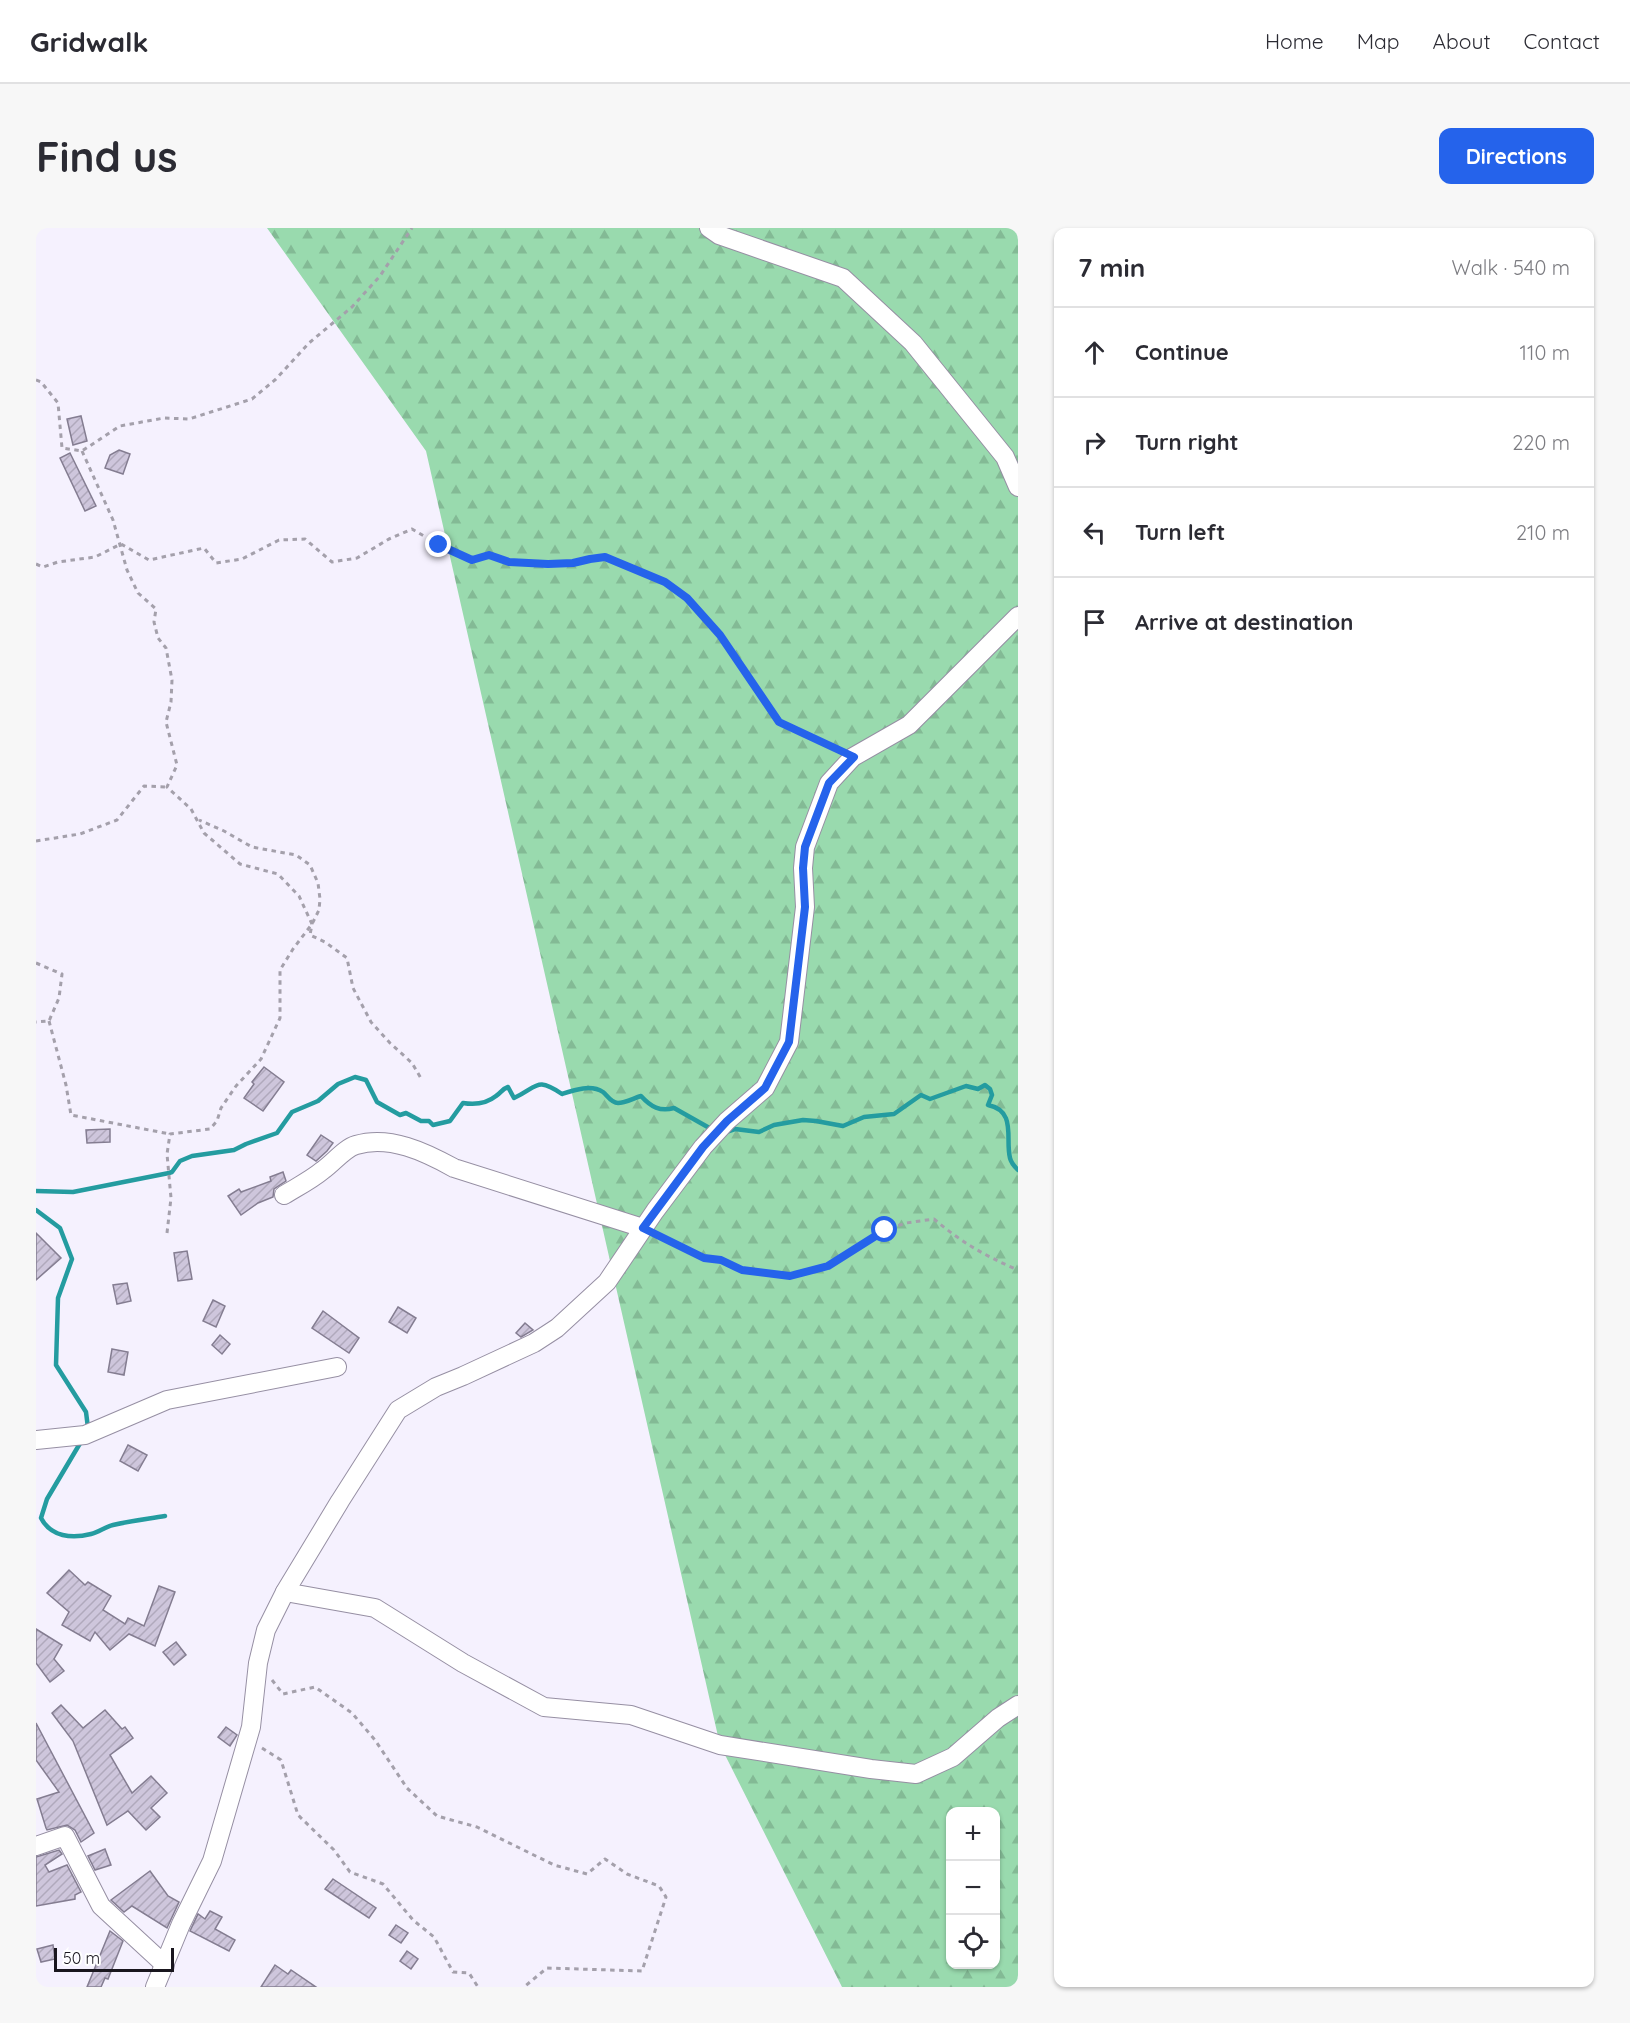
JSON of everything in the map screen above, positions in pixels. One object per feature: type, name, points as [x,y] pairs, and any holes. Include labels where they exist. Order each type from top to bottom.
[{"type":"street","points":[[709,228],[719,235],[843,278],[913,343],[1005,457],[1018,487]]},
{"type":"street","points":[[155,1987],[181,1924],[212,1861],[251,1726],[258,1663],[266,1630],[285,1592],[340,1501],[398,1410],[436,1387],[534,1343],[557,1328],[607,1282],[643,1228],[703,1147],[727,1121],[765,1088],[789,1042],[805,907],[803,868],[805,847],[829,783],[854,757],[909,725],[1018,616]]},
{"type":"street","points":[[284,1195],[321,1172],[354,1145],[379,1142],[404,1146],[435,1157],[454,1168],[643,1228]]},
{"type":"street","points":[[36,1440],[85,1435],[167,1400],[337,1367]]},
{"type":"street","points":[[285,1592],[375,1608],[463,1663],[544,1707],[631,1715],[720,1745],[871,1769],[916,1774],[953,1757],[998,1718],[1018,1705]]},
{"type":"street","points":[[36,1846],[65,1836],[101,1906],[165,1965]]},
{"type":"path","points":[[36,380],[41,382],[58,404],[62,448],[82,451],[120,426],[164,418],[189,419],[252,399],[276,379],[309,343],[352,307],[380,276],[412,228]]},
{"type":"path","points":[[82,451],[113,520],[127,570],[138,593],[156,609],[154,622],[158,638],[166,648],[172,680],[171,702],[166,722],[177,765],[167,787]]},
{"type":"path","points":[[121,544],[149,560],[204,548],[216,563],[242,559],[279,540],[305,539],[332,562],[357,558],[389,539],[412,529],[439,545],[472,560],[489,555],[509,562],[556,564],[605,557],[665,582],[687,598],[720,635],[779,722],[854,757]]},
{"type":"path","points":[[36,564],[43,567],[58,562],[95,558],[121,544]]},
{"type":"path","points":[[36,841],[80,834],[117,820],[144,786],[167,787],[191,809],[204,833],[240,864],[278,874],[299,896],[312,924],[310,935],[325,942],[347,958],[353,988],[371,1022],[412,1063],[422,1080]]},
{"type":"path","points":[[36,963],[62,974],[59,998],[49,1021],[66,1085],[71,1115],[170,1134],[210,1129],[217,1121],[221,1108],[236,1086],[261,1059],[280,1018],[280,970],[312,924],[319,910],[320,899],[318,883],[310,865],[296,855],[252,847],[224,831],[197,820]]},
{"type":"path","points":[[36,1022],[49,1021]]},
{"type":"path","points":[[167,1233],[171,1198],[167,1154],[170,1134]]},
{"type":"path","points":[[643,1228],[704,1258],[721,1260],[742,1270],[790,1276],[828,1266],[885,1230],[906,1223],[934,1219],[959,1240],[990,1258],[1018,1270]]},
{"type":"path","points":[[258,1663],[283,1694],[315,1687],[352,1713],[375,1740],[407,1788],[436,1816],[477,1827],[554,1865],[587,1874],[605,1859],[627,1874],[659,1886],[666,1897],[642,1971],[547,1968],[524,1987]]},
{"type":"path","points":[[247,1740],[281,1760],[298,1815],[334,1850],[350,1872],[383,1884],[414,1920],[434,1937],[453,1972],[469,1973],[478,1987]]},
{"type":"green space","points":[[267,228],[1018,228],[1018,1987],[842,1987],[720,1745],[426,451]]},
{"type":"building","points":[[81,416],[87,441],[73,445],[67,419]]},
{"type":"building","points":[[119,450],[130,454],[123,474],[105,468],[110,455]]},
{"type":"building","points":[[70,453],[96,506],[85,511],[60,458]]},
{"type":"building","points":[[264,1067],[284,1082],[263,1111],[244,1098],[254,1084],[252,1082]]},
{"type":"building","points":[[110,1129],[110,1142],[87,1143],[86,1130]]},
{"type":"building","points":[[321,1135],[333,1143],[316,1161],[307,1155]]},
{"type":"building","points":[[283,1172],[286,1181],[274,1189],[273,1197],[258,1203],[241,1215],[228,1196],[239,1189],[241,1192],[271,1181],[270,1177]]},
{"type":"building","points":[[36,1233],[61,1258],[36,1280]]},
{"type":"building","points":[[187,1251],[192,1279],[178,1281],[174,1253]]},
{"type":"building","points":[[127,1283],[131,1301],[117,1304],[113,1285]]},
{"type":"building","points":[[213,1300],[225,1306],[216,1327],[203,1321]]},
{"type":"building","points":[[398,1307],[416,1318],[407,1333],[389,1322]]},
{"type":"building","points":[[323,1311],[359,1338],[349,1353],[312,1328]]},
{"type":"building","points":[[525,1323],[533,1330],[521,1337],[516,1333]]},
{"type":"building","points":[[220,1335],[230,1344],[222,1354],[212,1345]]},
{"type":"building","points":[[112,1349],[128,1352],[124,1375],[108,1372]]},
{"type":"building","points":[[128,1445],[147,1455],[138,1471],[120,1461]]},
{"type":"building","points":[[69,1570],[85,1585],[88,1582],[111,1596],[103,1610],[125,1624],[128,1618],[144,1626],[159,1586],[175,1592],[155,1646],[129,1634],[110,1650],[95,1632],[90,1641],[62,1625],[69,1612],[47,1593]]},
{"type":"building","points":[[36,1629],[62,1645],[54,1659],[64,1671],[50,1682],[36,1663]]},
{"type":"building","points":[[176,1642],[186,1655],[174,1665],[163,1652]]},
{"type":"building","points":[[61,1705],[83,1728],[105,1710],[122,1729],[125,1727],[133,1738],[110,1755],[132,1793],[151,1776],[167,1793],[151,1808],[160,1817],[146,1830],[128,1811],[107,1825],[73,1741],[52,1713]]},
{"type":"building","points":[[36,1723],[94,1833],[81,1842],[75,1830],[67,1825],[47,1830],[46,1828],[37,1799],[59,1792],[36,1760]]},
{"type":"building","points":[[226,1727],[237,1735],[230,1746],[218,1737]]},
{"type":"building","points":[[105,1849],[111,1865],[95,1870],[88,1856]]},
{"type":"building","points":[[59,1850],[62,1854],[45,1865],[49,1872],[67,1865],[81,1892],[75,1895],[75,1899],[36,1906],[36,1857]]},
{"type":"building","points":[[150,1871],[168,1896],[179,1902],[167,1928],[132,1906],[124,1912],[111,1900]]},
{"type":"building","points":[[333,1879],[376,1908],[369,1918],[325,1889]]},
{"type":"building","points":[[210,1911],[222,1917],[215,1929],[235,1940],[229,1951],[190,1931],[198,1914],[205,1919]]},
{"type":"building","points":[[396,1925],[408,1933],[401,1943],[389,1935]]},
{"type":"building","points":[[110,1931],[123,1941],[108,1979],[105,1978],[101,1987],[87,1987]]},
{"type":"building","points":[[53,1945],[55,1959],[41,1962],[37,1949]]},
{"type":"building","points":[[407,1951],[418,1959],[411,1969],[400,1961]]},
{"type":"building","points":[[275,1965],[288,1974],[291,1970],[316,1987],[261,1987]]},
{"type":"waterway","points":[[36,1191],[73,1192],[169,1173],[180,1161],[192,1156],[234,1150],[277,1133],[292,1112],[318,1101],[338,1084],[355,1077],[366,1080],[377,1102],[400,1115],[406,1113],[421,1121],[429,1121],[433,1125],[450,1121],[463,1103],[484,1102],[508,1087],[514,1098],[542,1084],[562,1094],[593,1088],[603,1092],[616,1103],[641,1096],[656,1108],[674,1108],[713,1130]]},
{"type":"waterway","points":[[726,1132],[735,1129],[759,1132],[774,1125],[803,1120],[843,1126],[864,1117],[894,1114],[921,1095],[930,1099],[966,1086],[978,1089],[985,1085],[990,1089],[992,1095],[988,1105],[997,1108],[1006,1119],[1010,1158],[1018,1170]]},
{"type":"waterway","points":[[36,1210],[60,1228],[72,1259],[58,1298],[56,1365],[86,1412],[88,1428]]},
{"type":"waterway","points":[[82,1440],[47,1499],[41,1518],[50,1529],[63,1535],[84,1536],[113,1525],[165,1516]]},
{"type":"route","points":[[439,545],[472,560],[489,555],[509,562],[548,564],[573,563],[605,557],[665,582],[687,598],[720,635],[779,722],[854,757],[829,783],[805,847],[803,868],[805,907],[789,1042],[765,1088],[727,1121],[703,1147],[643,1228],[704,1258],[721,1260],[742,1270],[790,1276],[828,1266],[885,1230]]}]
